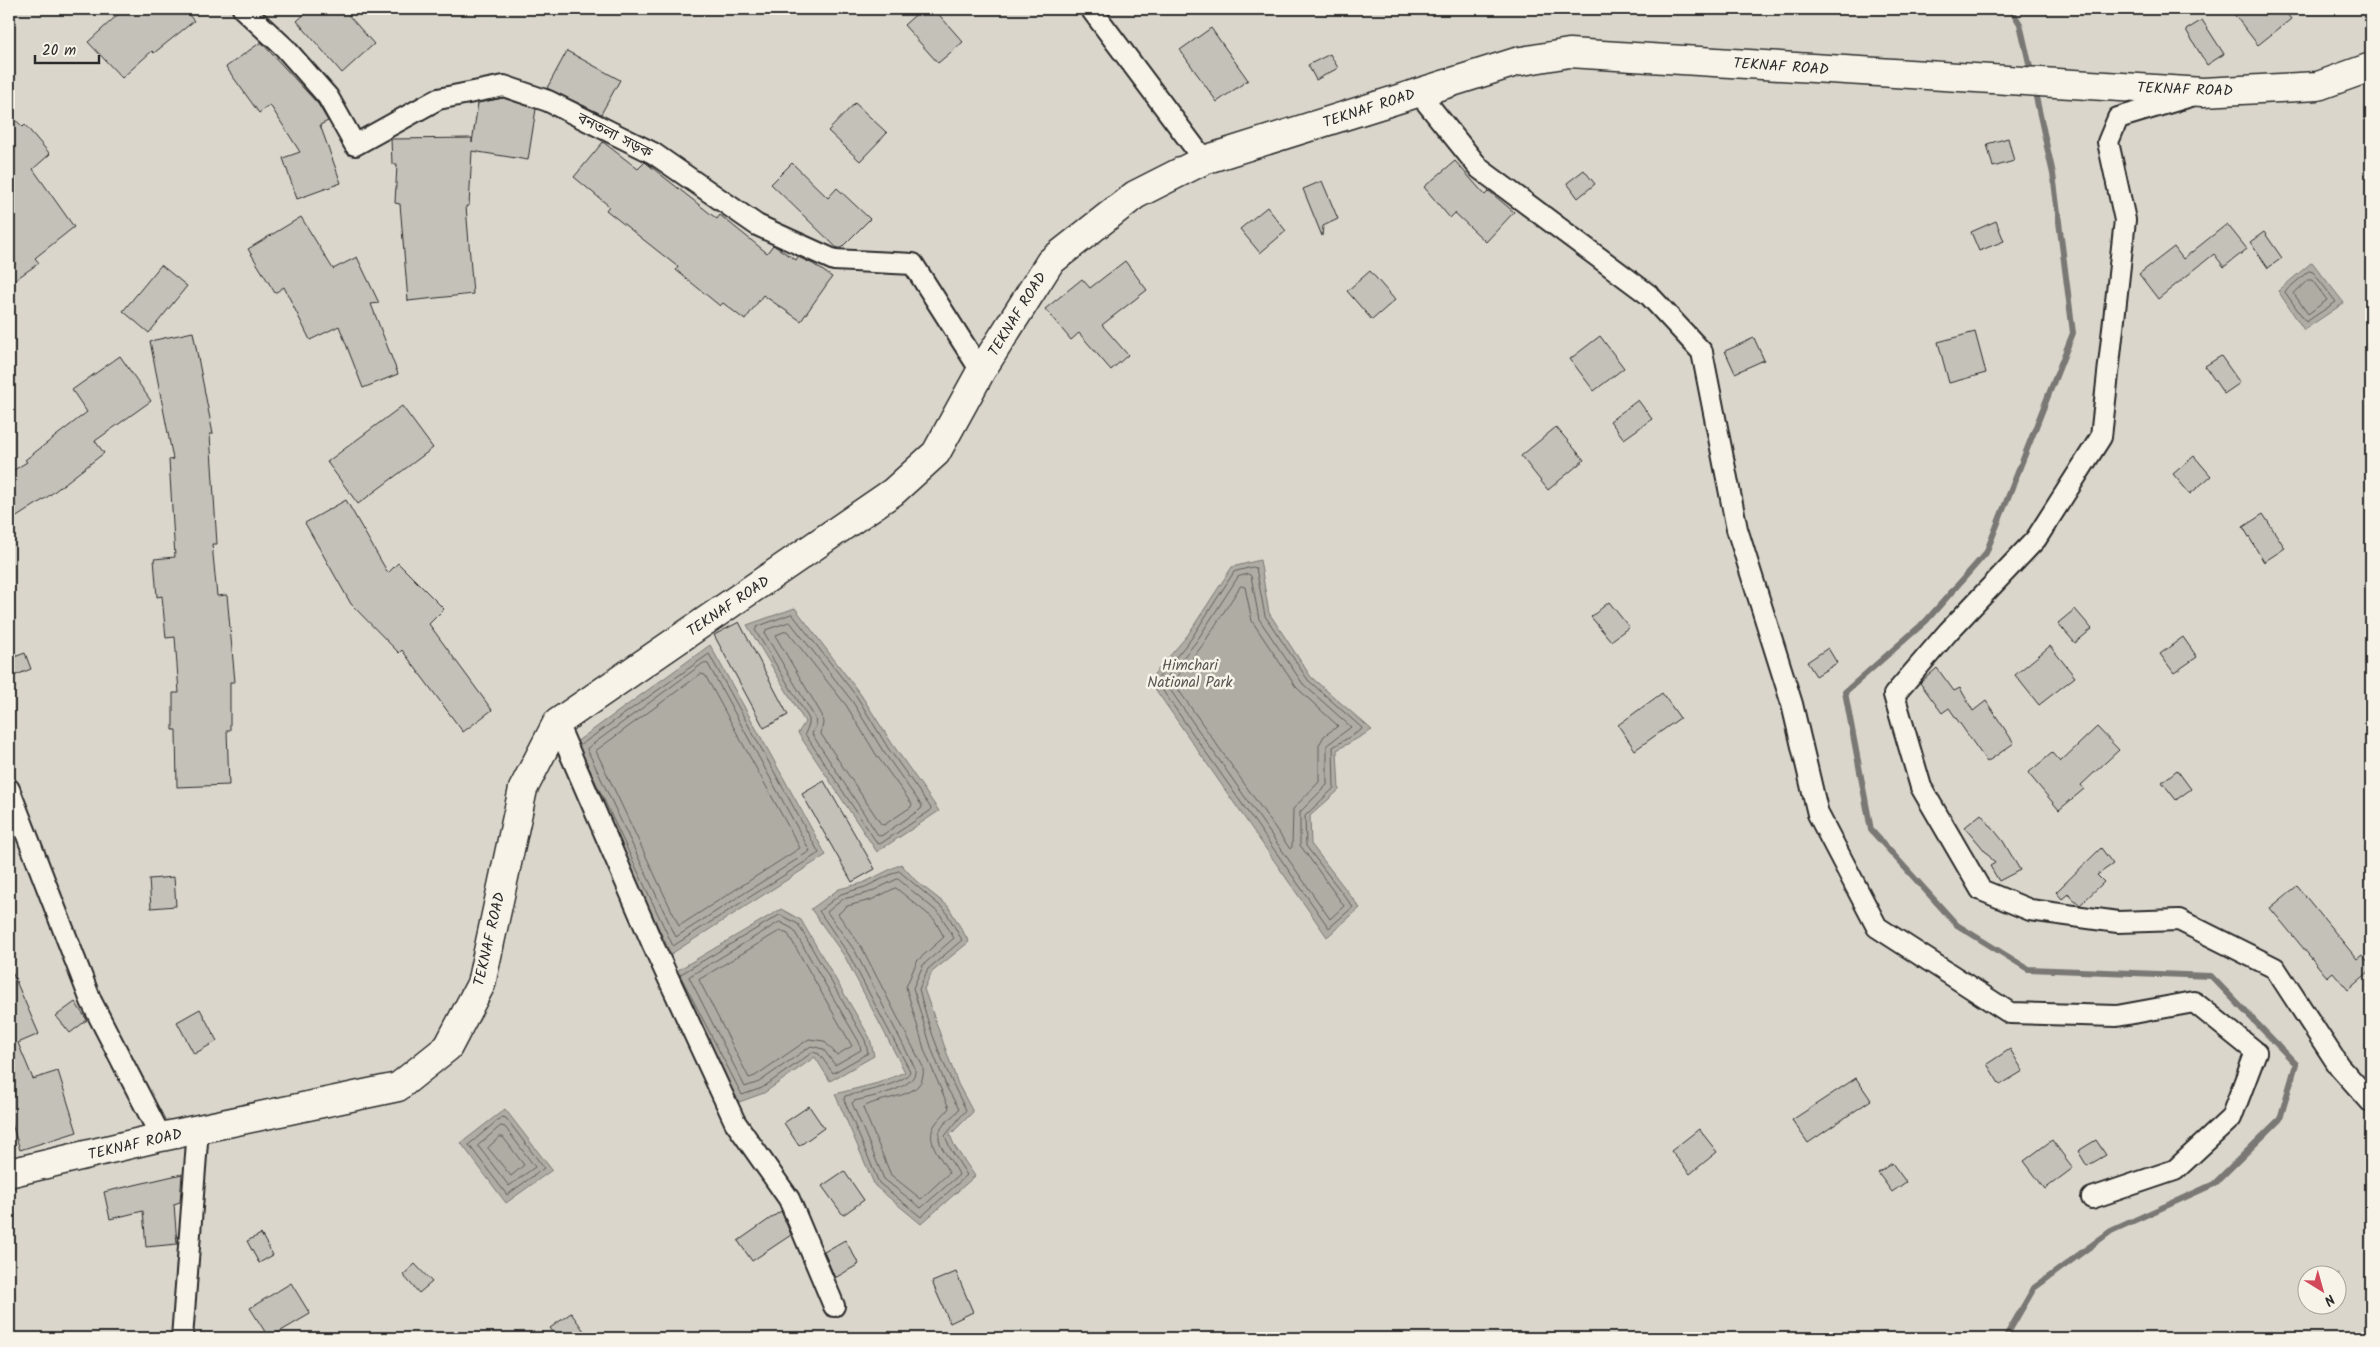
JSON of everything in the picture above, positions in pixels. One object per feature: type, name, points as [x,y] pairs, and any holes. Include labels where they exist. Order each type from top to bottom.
[{"type":"highway","name":"TEKNAF ROAD","points":[[9,1173],[161,1137],[398,1087],[448,1047],[481,984],[523,789],[557,723],[893,492],[936,453],[981,371],[1050,262],[1135,194],[1204,160],[1516,62],[1569,53],[2203,92],[2318,86],[2371,68]]},
{"type":"street","name":"বনতলা সড়ক","points":[[244,9],[286,48],[328,97],[355,144],[438,99],[504,86],[548,101],[653,153],[757,224],[834,260],[913,264],[981,371]]},
{"type":"street","points":[[1091,9],[1204,160]]},
{"type":"street","points":[[1418,92],[1480,169],[1649,294],[1702,352],[1737,529],[1792,704],[1818,814],[1877,927],[2010,1014],[2117,1016],[2194,1002],[2256,1052],[2231,1118],[2175,1170],[2092,1198]]},
{"type":"street","points":[[2203,92],[2118,118],[2108,142],[2125,220],[2101,437],[2036,539],[1948,632],[1894,695],[1921,787],[1982,890],[2030,910],[2118,922],[2179,920],[2275,968],[2339,1066],[2371,1102]]},
{"type":"street","points":[[557,723],[653,945],[734,1122],[789,1199],[834,1306]]},
{"type":"street","points":[[9,788],[91,1001],[161,1137]]},
{"type":"street","points":[[182,1338],[198,1129]]},
{"type":"green space","name":"Himchari National Park","points":[[9,9],[2371,9],[2371,1338],[9,1338]]},
{"type":"water","points":[[2312,262],[2344,303],[2304,330],[2278,291]]},
{"type":"water","points":[[1260,560],[1269,613],[1311,677],[1372,730],[1337,750],[1339,790],[1310,816],[1311,844],[1360,908],[1327,937],[1149,680],[1187,636],[1232,567]]},
{"type":"water","points":[[795,608],[861,695],[939,811],[877,852],[798,733],[805,722],[747,625]]},
{"type":"water","points":[[710,645],[826,855],[671,954],[572,745]]},
{"type":"water","points":[[901,864],[916,881],[948,906],[969,942],[932,972],[924,989],[958,1084],[973,1112],[950,1135],[955,1147],[975,1176],[921,1224],[875,1186],[835,1094],[878,1083],[905,1072],[845,957],[811,909],[839,889],[863,883]]},
{"type":"water","points":[[781,909],[801,920],[870,1038],[874,1056],[830,1081],[815,1057],[764,1093],[739,1102],[673,973]]},
{"type":"water","points":[[505,1109],[552,1170],[506,1203],[461,1143]]},
{"type":"building","points":[[124,9],[184,9],[194,21],[154,53],[152,51],[122,78],[88,42]]},
{"type":"building","points":[[310,9],[343,9],[374,44],[342,73],[297,21]]},
{"type":"building","points":[[922,9],[934,9],[963,42],[938,63],[904,25]]},
{"type":"building","points":[[2230,9],[2283,9],[2291,19],[2258,45]]},
{"type":"building","points":[[2202,20],[2224,54],[2207,65],[2186,30]]},
{"type":"building","points":[[1211,28],[1248,80],[1217,102],[1180,50]]},
{"type":"building","points":[[261,42],[318,104],[328,121],[320,125],[341,183],[297,199],[283,158],[300,152],[270,105],[259,113],[226,67]]},
{"type":"building","points":[[567,51],[620,80],[601,114],[547,88]]},
{"type":"building","points":[[1330,54],[1338,68],[1316,80],[1308,65]]},
{"type":"building","points":[[503,98],[536,109],[528,160],[472,151],[469,206],[466,206],[473,294],[408,301],[400,204],[395,203],[397,164],[392,164],[391,139],[472,138],[472,143],[478,103]]},
{"type":"building","points":[[855,103],[887,133],[860,161],[828,131]]},
{"type":"building","points":[[9,114],[23,127],[25,125],[50,154],[33,169],[74,227],[35,258],[39,263],[9,284]]},
{"type":"building","points":[[2008,138],[2014,161],[1993,167],[1987,144]]},
{"type":"building","points":[[603,142],[638,169],[645,162],[717,219],[720,215],[767,253],[773,245],[796,260],[798,257],[813,264],[832,277],[801,321],[763,295],[745,320],[723,303],[720,306],[676,270],[678,267],[606,210],[609,206],[574,177]]},
{"type":"building","points":[[1455,161],[1485,195],[1489,191],[1514,212],[1486,242],[1455,213],[1450,218],[1424,187]]},
{"type":"building","points":[[792,163],[828,198],[837,188],[870,219],[841,248],[837,248],[771,184]]},
{"type":"building","points":[[1584,170],[1595,184],[1578,198],[1567,183]]},
{"type":"building","points":[[1322,181],[1338,219],[1323,226],[1322,236],[1303,189]]},
{"type":"building","points":[[1267,207],[1286,231],[1260,253],[1240,229]]},
{"type":"building","points":[[301,217],[333,269],[357,257],[379,303],[371,304],[398,374],[363,388],[339,326],[310,340],[284,287],[275,293],[248,249]]},
{"type":"building","points":[[1996,221],[2004,241],[1979,251],[1971,232]]},
{"type":"building","points":[[2227,224],[2247,249],[2224,267],[2214,254],[2158,299],[2139,274],[2174,247],[2183,259]]},
{"type":"building","points":[[2264,232],[2282,258],[2268,268],[2250,242]]},
{"type":"building","points":[[1125,261],[1147,290],[1102,325],[1128,355],[1111,370],[1079,333],[1071,340],[1045,309],[1082,279],[1090,288]]},
{"type":"building","points":[[161,265],[187,286],[149,333],[123,311]]},
{"type":"building","points":[[1370,271],[1395,300],[1372,320],[1347,291]]},
{"type":"building","points":[[193,332],[213,434],[210,434],[217,544],[212,544],[217,596],[227,595],[235,682],[230,682],[230,730],[227,730],[229,785],[177,787],[176,730],[173,730],[173,693],[179,693],[175,637],[166,638],[162,596],[157,597],[154,559],[175,557],[169,460],[173,459],[150,341]]},
{"type":"building","points":[[1975,332],[1986,373],[1949,383],[1938,342]]},
{"type":"building","points":[[1600,336],[1624,368],[1594,391],[1570,359]]},
{"type":"building","points":[[1754,338],[1764,360],[1735,373],[1725,351]]},
{"type":"building","points":[[120,356],[151,401],[95,441],[104,453],[46,498],[9,522],[9,473],[27,462],[25,460],[87,412],[72,390]]},
{"type":"building","points":[[2221,356],[2240,383],[2224,394],[2205,366]]},
{"type":"building","points":[[1638,400],[1652,419],[1624,439],[1610,421]]},
{"type":"building","points":[[402,406],[433,448],[358,504],[327,462]]},
{"type":"building","points":[[1556,427],[1584,460],[1548,490],[1521,456]]},
{"type":"building","points":[[2194,456],[2211,476],[2190,494],[2173,474]]},
{"type":"building","points":[[346,500],[388,573],[398,563],[444,609],[429,624],[492,710],[463,732],[402,650],[399,653],[351,604],[305,523]]},
{"type":"building","points":[[2263,514],[2285,548],[2264,562],[2243,527]]},
{"type":"building","points":[[1609,602],[1629,627],[1611,641],[1591,617]]},
{"type":"building","points":[[2075,609],[2092,629],[2075,643],[2058,623]]},
{"type":"building","points":[[739,622],[788,715],[764,728],[714,635]]},
{"type":"building","points":[[2183,637],[2197,657],[2174,673],[2160,654]]},
{"type":"building","points":[[2050,646],[2075,677],[2039,705],[2015,675]]},
{"type":"building","points":[[1828,648],[1837,663],[1816,676],[1807,662]]},
{"type":"building","points":[[25,653],[31,669],[9,678],[9,659]]},
{"type":"building","points":[[1937,668],[1954,691],[1960,688],[1973,711],[1986,701],[2014,743],[1987,762],[1949,708],[1942,713],[1920,683]]},
{"type":"building","points":[[1662,693],[1680,718],[1635,750],[1618,725]]},
{"type":"building","points":[[2097,727],[2119,750],[2081,785],[2084,789],[2059,810],[2028,773],[2052,753],[2060,762]]},
{"type":"building","points":[[2177,770],[2191,789],[2176,800],[2162,782]]},
{"type":"building","points":[[824,781],[875,869],[852,882],[802,794]]},
{"type":"building","points":[[1981,814],[2003,841],[2020,870],[1999,881],[1990,866],[1995,863],[1965,827]]},
{"type":"building","points":[[2101,848],[2113,864],[2097,875],[2104,882],[2080,905],[2068,894],[2062,899],[2056,892]]},
{"type":"building","points":[[174,877],[176,906],[151,908],[149,879]]},
{"type":"building","points":[[2297,886],[2357,959],[2362,955],[2371,965],[2371,970],[2348,990],[2333,972],[2327,977],[2270,908]]},
{"type":"building","points":[[9,965],[39,1034],[18,1043],[33,1079],[58,1071],[77,1132],[20,1150],[9,1114]]},
{"type":"building","points":[[75,1002],[87,1020],[70,1033],[56,1016]]},
{"type":"building","points":[[200,1009],[217,1041],[194,1054],[177,1022]]},
{"type":"building","points":[[2010,1049],[2023,1071],[2000,1085],[1987,1064]]},
{"type":"building","points":[[1856,1078],[1871,1100],[1808,1143],[1792,1120]]},
{"type":"building","points":[[809,1106],[824,1128],[799,1146],[784,1123]]},
{"type":"building","points":[[1699,1129],[1717,1152],[1690,1174],[1671,1151]]},
{"type":"building","points":[[2052,1140],[2073,1168],[2045,1189],[2024,1161]]},
{"type":"building","points":[[2096,1140],[2106,1155],[2087,1166],[2078,1151]]},
{"type":"building","points":[[1892,1163],[1906,1182],[1892,1192],[1878,1173]]},
{"type":"building","points":[[844,1171],[864,1200],[843,1215],[822,1186]]},
{"type":"building","points":[[182,1174],[180,1202],[174,1204],[177,1244],[146,1247],[143,1211],[110,1219],[104,1192]]},
{"type":"building","points":[[781,1211],[791,1235],[752,1261],[738,1241]]},
{"type":"building","points":[[261,1234],[273,1255],[259,1263],[247,1241]]},
{"type":"building","points":[[845,1240],[859,1264],[835,1278],[824,1252]]},
{"type":"building","points":[[415,1264],[432,1282],[419,1293],[403,1275]]},
{"type":"building","points":[[956,1272],[973,1312],[950,1323],[932,1282]]},
{"type":"building","points":[[291,1283],[310,1314],[269,1338],[250,1308]]},
{"type":"building","points":[[571,1313],[589,1338],[558,1338],[550,1328]]},
{"type":"waterway","points":[[2011,9],[2020,24],[2032,76]]},
{"type":"waterway","points":[[2005,1338],[2034,1288],[2111,1231],[2214,1184],[2280,1119],[2296,1064],[2211,976],[2028,969],[1957,925],[1871,830],[1845,692],[1926,621],[1986,553],[2073,333],[2053,174],[2034,88]]}]
